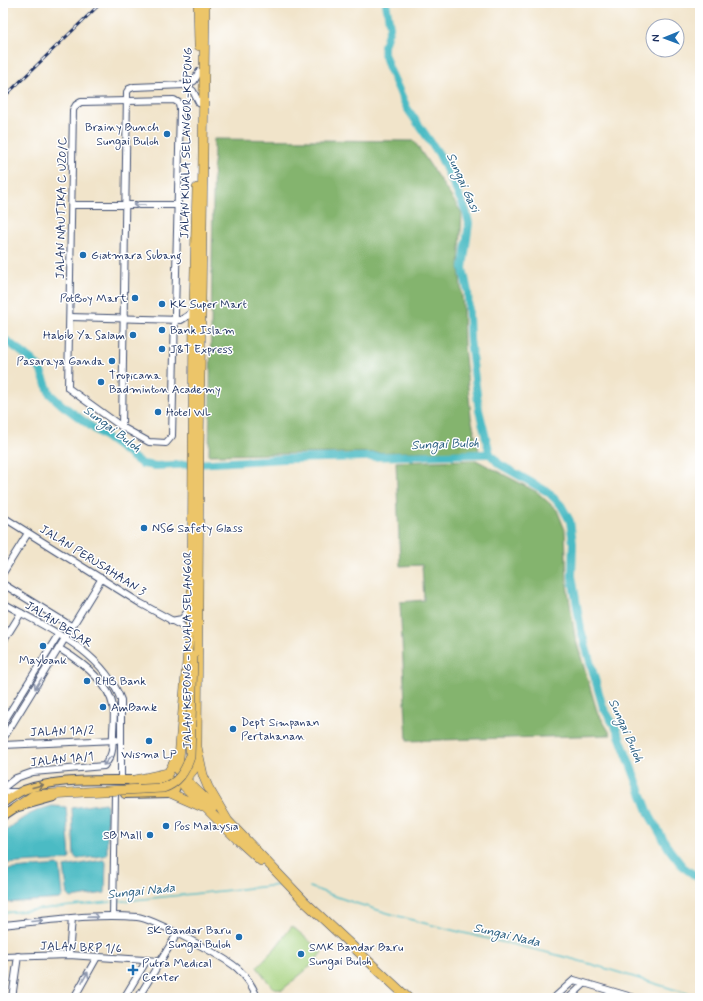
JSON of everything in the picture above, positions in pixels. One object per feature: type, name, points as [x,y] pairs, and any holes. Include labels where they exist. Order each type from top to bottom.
[{"type":"highway","name":"JALAN KUALA SELANGOR-KEPONG","points":[[196,452],[194,307],[199,103],[198,3]]},
{"type":"highway","name":"JALAN KUALA SELANGOR-KEPONG","points":[[196,452],[205,3]]},
{"type":"highway","name":"JALAN KEPONG - KUALA SELANGOR","points":[[196,452],[199,609],[197,747],[202,775],[228,821],[260,852],[275,871],[342,938],[408,998]]},
{"type":"highway","name":"JALAN KEPONG - KUALA SELANGOR","points":[[189,635],[192,602],[196,470]]},
{"type":"highway","points":[[15,808],[34,795],[163,788],[169,786],[182,776],[190,757],[193,656],[195,628],[199,609]]},
{"type":"highway","points":[[189,635],[178,752],[178,770],[186,776],[192,773],[196,761],[197,747]]},
{"type":"highway","points":[[131,781],[168,773],[173,767],[178,752]]},
{"type":"highway","name":"JALAN KEPONG - KUALA SELANGOR","points":[[178,770],[181,781],[248,850],[275,871]]},
{"type":"highway","points":[[163,780],[189,783],[228,821]]},
{"type":"highway","points":[[170,793],[209,810]]},
{"type":"main road","points":[[3,803],[20,792],[45,784],[163,780],[175,785],[176,790],[170,793],[52,797],[15,808],[3,816]]},
{"type":"street","points":[[126,102],[174,100],[179,103],[180,109],[178,320],[172,436],[166,443],[149,442],[122,427],[126,102],[129,89],[134,87],[185,85],[194,81],[199,72]]},
{"type":"street","points":[[185,85],[193,91],[199,103]]},
{"type":"street","name":"JALAN NAUTIKA C U20/C","points":[[122,427],[68,388],[73,110],[76,105],[81,102],[126,102]]},
{"type":"street","points":[[72,205],[178,205]]},
{"type":"street","points":[[178,320],[189,315],[194,307]]},
{"type":"street","points":[[70,317],[178,320],[189,326],[194,333]]},
{"type":"street","name":"JALAN PERUSAHAAN 3","points":[[3,517],[182,626],[189,635]]},
{"type":"street","points":[[3,572],[28,533]]},
{"type":"street","points":[[3,739],[60,649],[71,626],[83,611],[102,578]]},
{"type":"street","points":[[3,584],[71,626]]},
{"type":"street","points":[[172,621],[182,619],[187,615],[192,602]]},
{"type":"street","name":"JALAN BESAR","points":[[3,603],[84,650],[107,674],[118,690],[121,700],[121,781]]},
{"type":"street","points":[[3,642],[21,613]]},
{"type":"street","points":[[3,723],[58,635]]},
{"type":"street","name":"JALAN 1A/1","points":[[3,788],[16,778],[33,772],[104,766],[112,756],[113,706],[107,692],[96,677],[79,660],[60,649]]},
{"type":"street","name":"JALAN 1A/2","points":[[3,745],[122,740]]},
{"type":"street","points":[[3,792],[11,794],[20,792]]},
{"type":"street","points":[[113,916],[116,794]]},
{"type":"street","points":[[3,924],[72,918],[113,916],[139,917],[177,934],[228,961],[237,968],[252,985],[256,998]]},
{"type":"street","points":[[69,956],[72,918]]},
{"type":"street","points":[[138,998],[159,961],[177,934]]},
{"type":"street","points":[[12,998],[18,956]]},
{"type":"street","name":"JALAN BRP 1/6","points":[[3,957],[69,956],[159,961]]},
{"type":"street","points":[[74,998],[97,957]]},
{"type":"street","points":[[124,998],[147,960]]},
{"type":"street","points":[[554,998],[574,980],[632,998]]},
{"type":"street","points":[[569,998],[584,984]]},
{"type":"green space","points":[[214,139],[414,141],[462,213],[459,266],[463,308],[464,347],[471,417],[479,451],[209,455]]},
{"type":"green space","points":[[476,460],[537,492],[557,510],[565,530],[567,584],[575,637],[597,711],[611,735],[407,741],[400,602],[424,600],[422,565],[400,566],[396,462]]},
{"type":"green space","points":[[292,926],[322,952],[312,965],[282,990],[272,987],[257,967],[276,947]]},
{"type":"water","points":[[105,803],[107,806],[107,854],[104,856],[77,859],[74,856],[72,808]]},
{"type":"water","points":[[52,806],[66,807],[70,858],[68,860],[3,864],[3,834],[14,824],[26,817]]},
{"type":"water","points":[[103,860],[106,862],[105,893],[70,898],[68,896],[64,867]]},
{"type":"water","points":[[58,865],[60,867],[63,896],[60,899],[3,903],[3,870]]},
{"type":"waterway","name":"Sungai Gasi","points":[[386,3],[390,27],[384,46],[384,53],[389,68],[407,108],[439,154],[466,211],[469,223],[463,268],[468,292],[470,340],[479,410],[490,454]]},
{"type":"waterway","name":"Sungai Buloh","points":[[3,338],[32,360],[40,369],[50,394],[62,405],[142,464],[156,466],[283,459],[490,454],[499,464],[548,492],[561,505],[570,521],[573,543],[572,576],[581,630],[603,707],[617,730],[650,816],[669,849],[683,867],[700,879]]},
{"type":"waterway","name":"Sungai Nada","points":[[114,902],[280,885]]},
{"type":"waterway","name":"Sungai Nada","points":[[310,887],[339,898],[398,916],[568,958],[700,997]]},
{"type":"waterway","name":"Sungai Nada","points":[[3,913],[111,902]]},
{"type":"railway","points":[[3,98],[101,3]]},
{"type":"place","name":"Brainy Bunch Sungai Buloh","points":[[167,134]]},
{"type":"place","name":"Giatmara Subang","points":[[83,255]]},
{"type":"place","name":"PotBoy Mart","points":[[135,298]]},
{"type":"place","name":"KK Super Mart","points":[[162,304]]},
{"type":"place","name":"Bank Islam","points":[[162,330]]},
{"type":"place","name":"Habib Ya Salam","points":[[133,335]]},
{"type":"place","name":"J&T Express","points":[[162,349]]},
{"type":"place","name":"Pasaraya Ganda","points":[[112,361]]},
{"type":"place","name":"Tropicana Badminton Academy","points":[[101,382]]},
{"type":"place","name":"Hotel WL","points":[[158,412]]},
{"type":"place","name":"NSG Safety Glass","points":[[144,528]]},
{"type":"place","name":"Maybank","points":[[43,646]]},
{"type":"place","name":"RHB Bank","points":[[87,681]]},
{"type":"place","name":"AmBank","points":[[103,707]]},
{"type":"place","name":"Dept Simpanan Pertahanan","points":[[233,729]]},
{"type":"place","name":"Wisma LP","points":[[149,741]]},
{"type":"place","name":"Pos Malaysia","points":[[166,826]]},
{"type":"place","name":"SB Mall","points":[[150,835]]},
{"type":"place","name":"SK Bandar Baru Sungai Buloh","points":[[239,937]]},
{"type":"place","name":"SMK Bandar Baru Sungai Buloh","points":[[301,954]]},
{"type":"place","name":"Putra Medical Center","points":[[133,970]]}]
